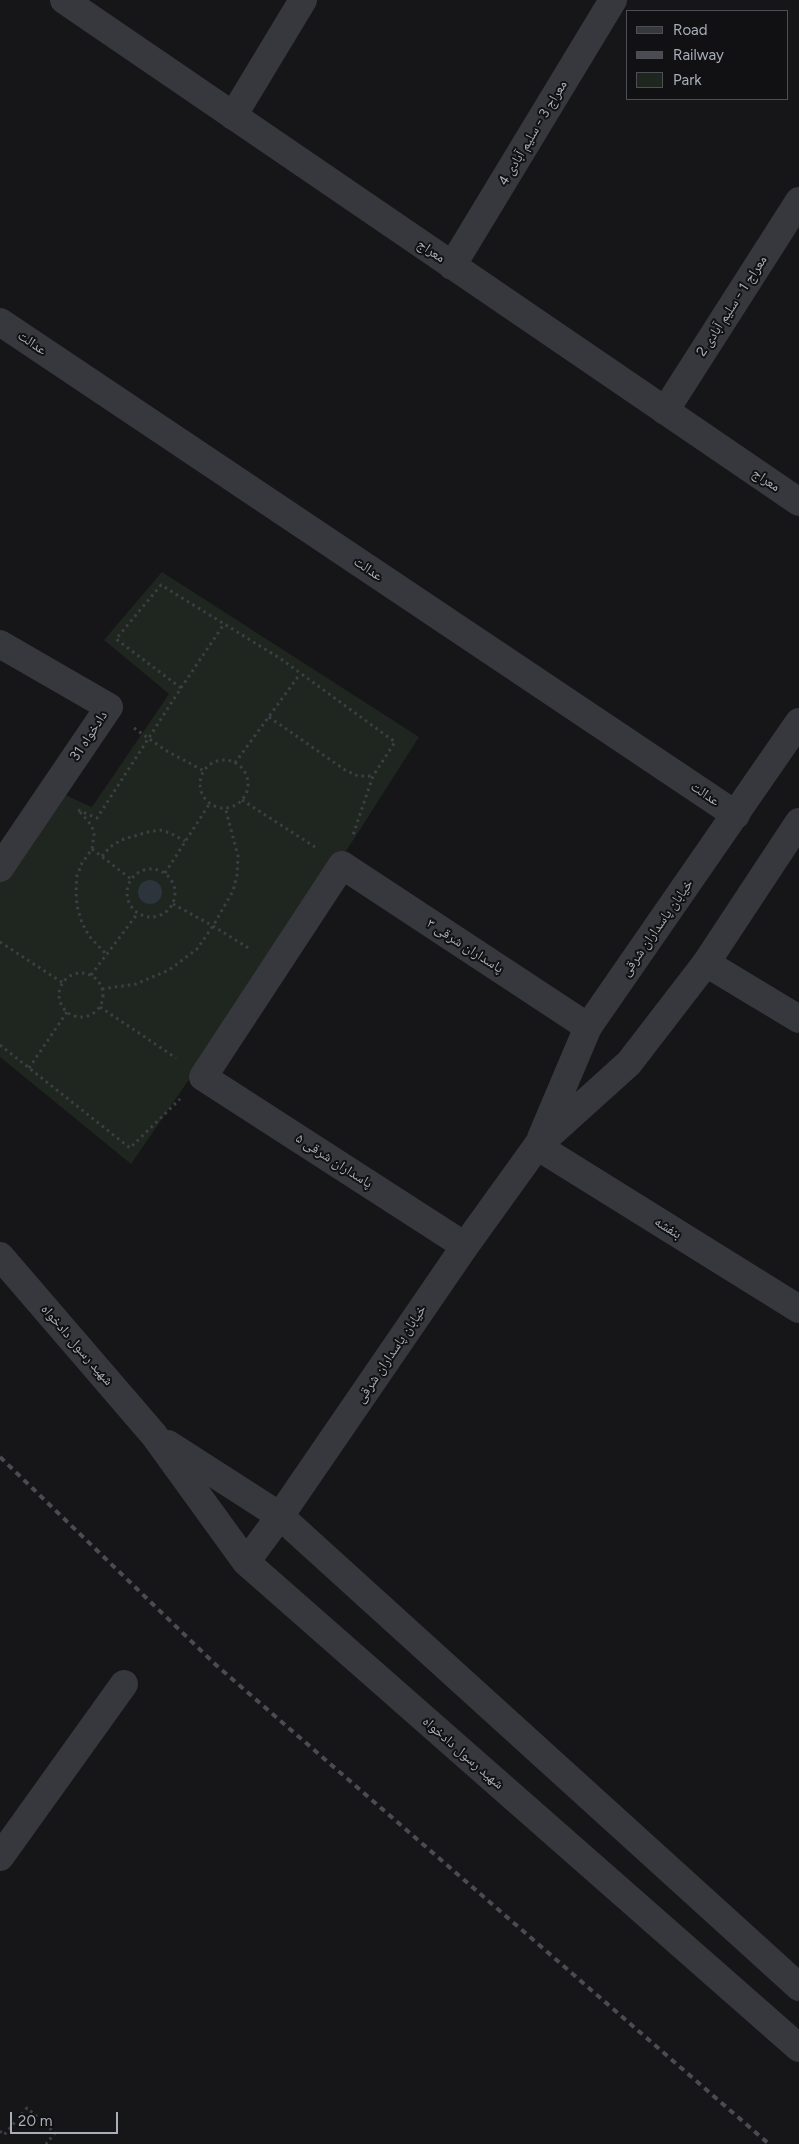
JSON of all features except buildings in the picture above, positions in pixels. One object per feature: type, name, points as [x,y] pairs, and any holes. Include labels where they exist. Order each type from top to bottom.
[{"type":"street","name":"معراج","points":[[64,0],[799,502]]},
{"type":"street","points":[[233,116],[303,0]]},
{"type":"street","name":"معراج 3 - سلیم آبادی 4","points":[[452,266],[614,0]]},
{"type":"street","name":"معراج 1 - سلیم آبادی 2","points":[[665,411],[799,201]]},
{"type":"street","name":"عدالت","points":[[0,322],[736,815]]},
{"type":"street","name":"دادخواه 31","points":[[0,644],[109,707],[0,868]]},
{"type":"street","name":"خیابان پاسداران شرقی","points":[[537,1146],[588,1027],[799,722]]},
{"type":"street","name":"خیابان پاسداران شرقی","points":[[246,1562],[280,1516],[465,1246],[537,1146],[629,1063],[706,963],[799,822]]},
{"type":"street","points":[[203,1077],[342,865]]},
{"type":"street","name":"پاسداران شرقی ۳","points":[[342,865],[588,1027]]},
{"type":"street","points":[[706,963],[799,1019]]},
{"type":"street","name":"پاسداران شرقی ۵","points":[[203,1077],[465,1246]]},
{"type":"street","name":"بنفشه","points":[[537,1146],[799,1309]]},
{"type":"street","name":"شهید رسول دادخواه","points":[[0,1256],[154,1435],[246,1562],[799,2048]]},
{"type":"street","name":"شهید رسول دادخواه","points":[[154,1435],[280,1516],[799,1987]]},
{"type":"street","points":[[0,1857],[124,1684]]},
{"type":"path","points":[[181,688],[116,640],[161,585],[300,674],[395,742],[373,776],[342,865],[242,800]]},
{"type":"path","points":[[73,808],[96,818],[224,624]]},
{"type":"path","points":[[235,763],[300,674]]},
{"type":"path","points":[[109,707],[147,738],[204,771]]},
{"type":"path","points":[[269,717],[345,770],[358,776],[373,776]]},
{"type":"path","points":[[223,760],[235,763],[243,770],[246,777],[246,793],[242,800],[225,807],[210,803],[202,794],[200,786],[200,778],[204,771],[216,761],[223,760]]},
{"type":"path","points":[[165,873],[210,803]]},
{"type":"path","points":[[102,989],[136,984],[169,970],[197,949],[213,926],[233,891],[237,875],[238,856],[225,807]]},
{"type":"path","points":[[80,811],[92,826],[94,834],[92,849],[82,863],[77,876],[78,906],[82,923],[89,936],[107,955]]},
{"type":"path","points":[[102,856],[110,847],[121,840],[148,832],[160,830],[185,841]]},
{"type":"path","points":[[92,849],[131,879]]},
{"type":"path","points":[[148,868],[165,873],[174,884],[175,892],[172,904],[165,913],[158,916],[149,917],[138,913],[130,905],[126,897],[131,879],[140,871],[148,868]]},
{"type":"path","points":[[172,904],[213,926],[257,954]]},
{"type":"path","points":[[92,975],[138,913]]},
{"type":"path","points":[[0,942],[63,983]]},
{"type":"path","points":[[77,973],[92,975],[97,979],[102,989],[100,1007],[95,1012],[81,1017],[67,1012],[59,1000],[59,992],[63,983],[70,975],[77,973]]},
{"type":"path","points":[[0,1045],[130,1148],[203,1077],[100,1007]]},
{"type":"path","points":[[29,1068],[67,1012]]},
{"type":"path","points":[[0,2131],[4,2135],[27,2108],[55,2133],[46,2144]]},
{"type":"green space","points":[[162,572],[419,737],[354,839],[131,1164],[0,1057],[0,872],[56,791],[92,807],[169,694],[104,640]]},
{"type":"shaded area","points":[[150,880],[158,884],[162,892],[158,900],[150,904],[142,900],[138,892],[142,884]]},
{"type":"railway","points":[[0,1457],[216,1665],[769,2144]]}]
